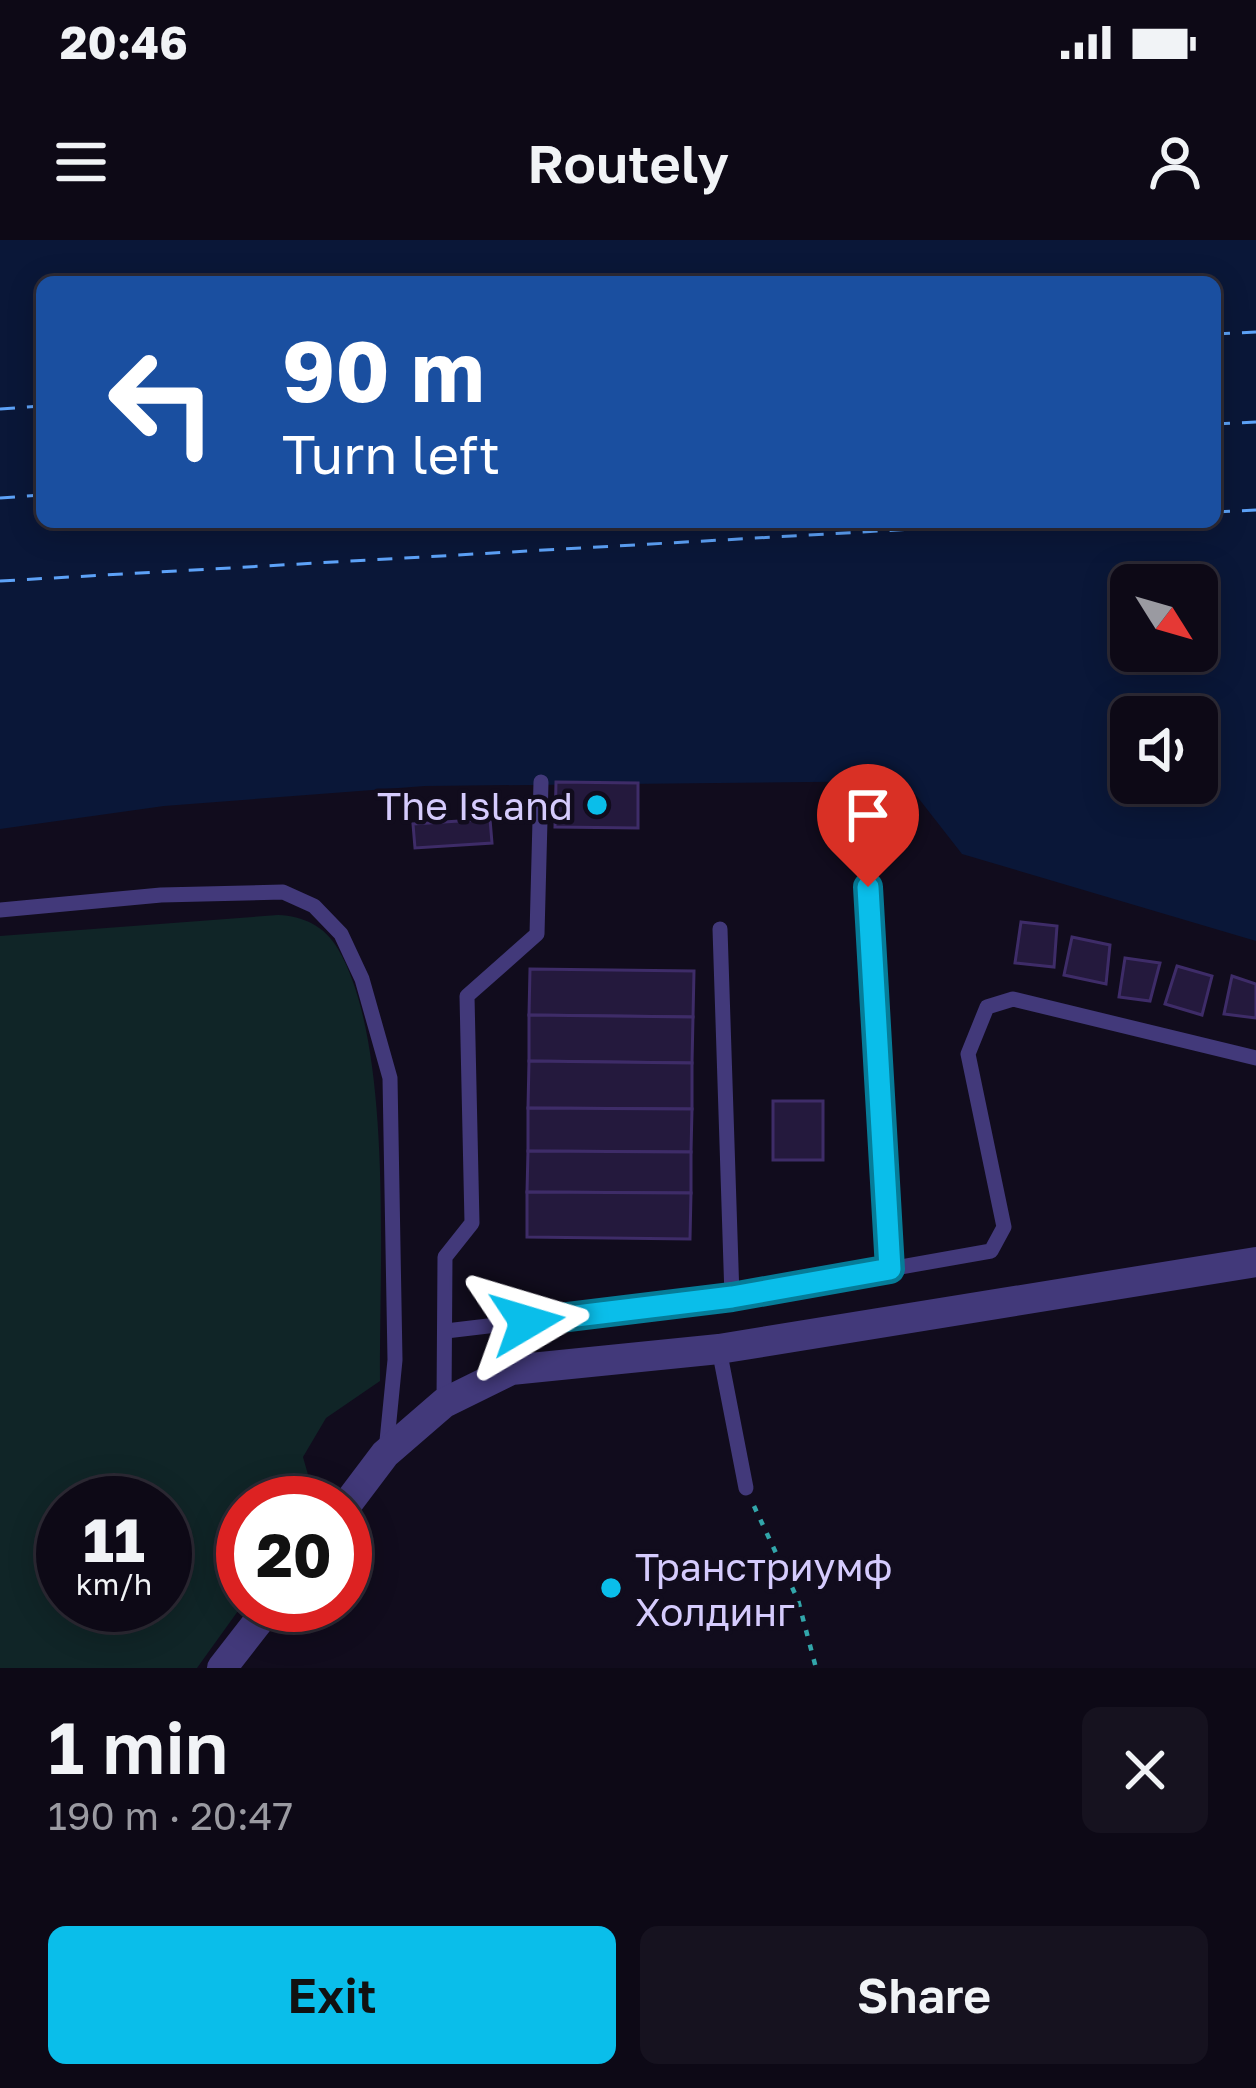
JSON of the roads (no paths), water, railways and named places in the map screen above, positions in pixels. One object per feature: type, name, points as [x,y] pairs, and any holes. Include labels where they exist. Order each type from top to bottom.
[{"type":"street","points":[[369,1476],[386,1454],[444,1403],[511,1370],[719,1349],[1256,1262]]},
{"type":"street","points":[[223,1668],[250,1632]]},
{"type":"lane","points":[[444,1403],[445,1257],[472,1223],[467,996],[537,934],[541,782]]},
{"type":"lane","points":[[868,887],[890,1269]]},
{"type":"lane","points":[[0,910],[161,895],[283,892],[314,907],[341,934],[362,979],[390,1078],[395,1360],[386,1454]]},
{"type":"lane","points":[[720,928],[732,1297]]},
{"type":"lane","points":[[446,1331],[732,1297],[991,1251],[1004,1227],[968,1054],[987,1007],[1013,999],[1256,1058]]},
{"type":"lane","points":[[719,1349],[746,1488]]},
{"type":"water","points":[[0,240],[1256,240],[1256,941],[962,854],[905,781],[425,786],[164,806],[0,829]]},
{"type":"place","name":"The Island","points":[[597,805]]},
{"type":"place","name":"Транстриумф Холдинг","points":[[611,1588]]}]
